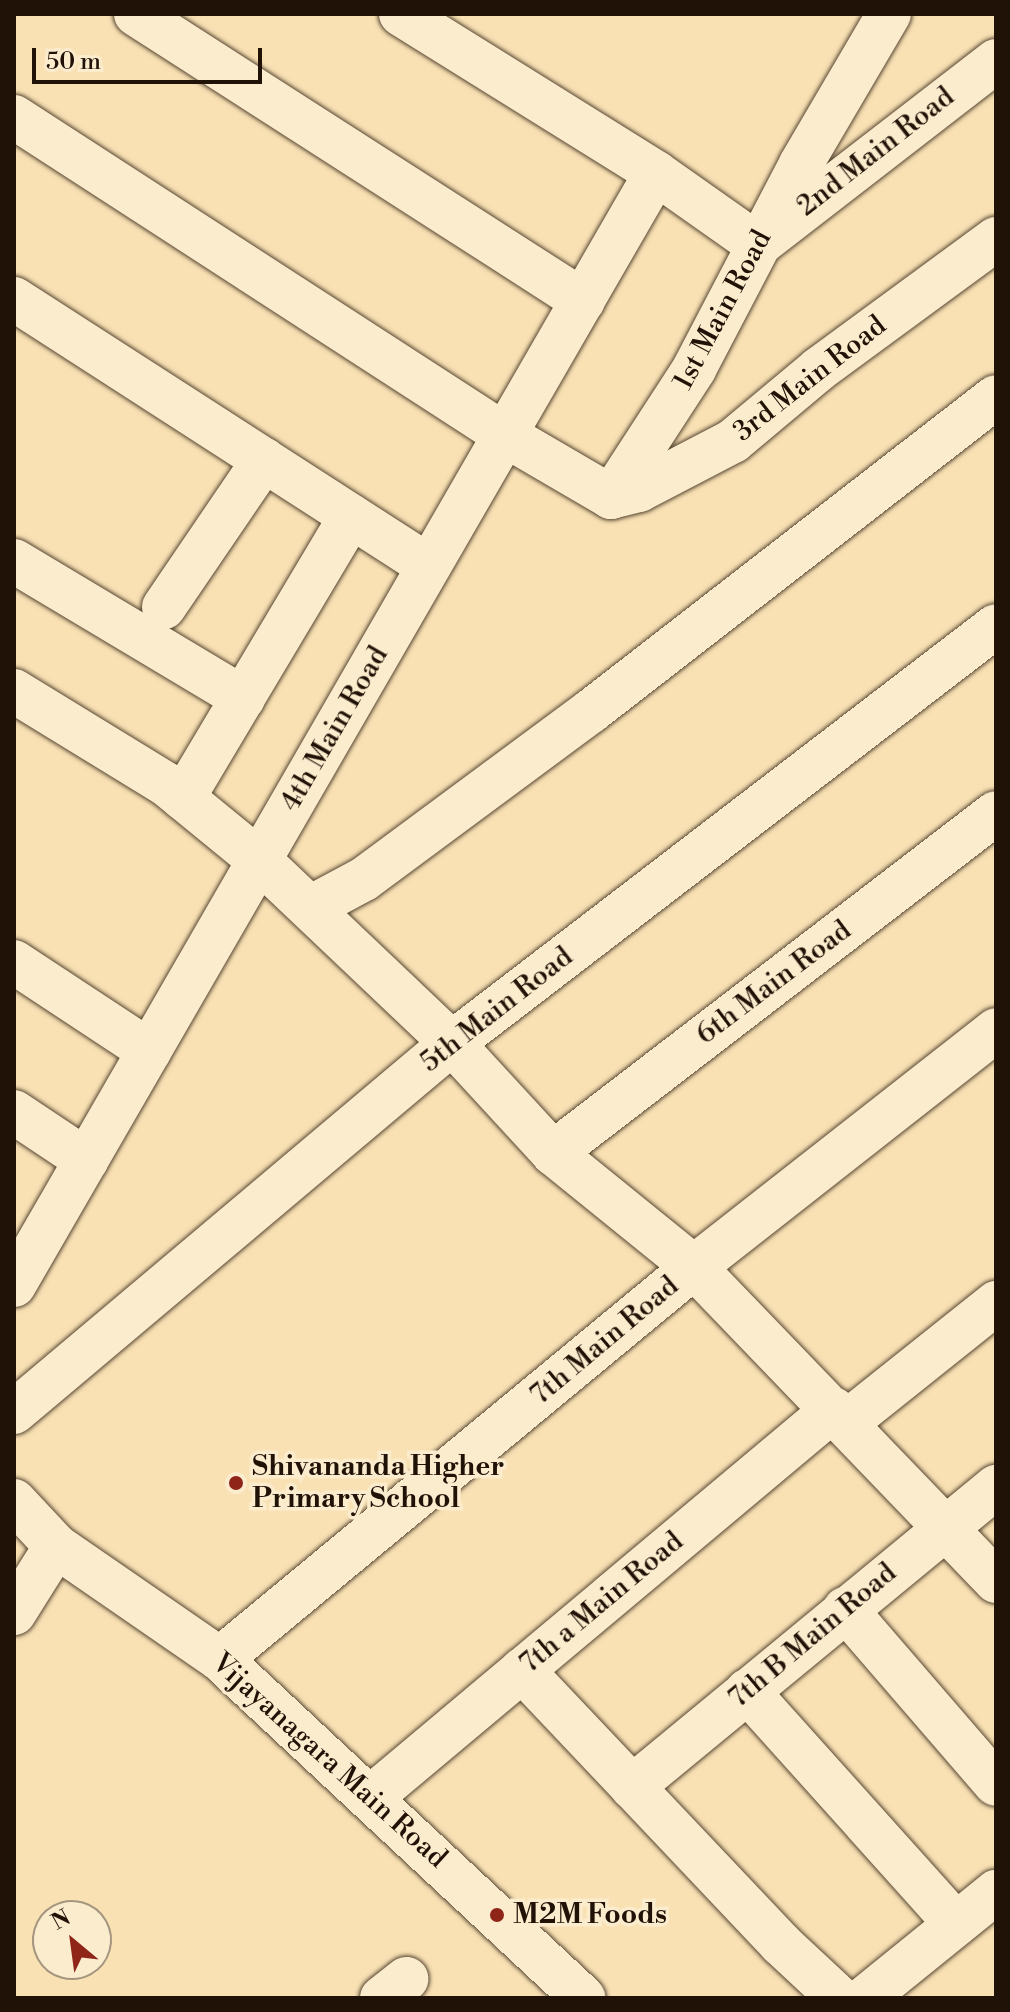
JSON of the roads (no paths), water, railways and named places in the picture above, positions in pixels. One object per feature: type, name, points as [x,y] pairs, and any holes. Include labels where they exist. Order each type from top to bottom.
[{"type":"street","points":[[136,14],[583,301]]},
{"type":"street","points":[[401,14],[656,173],[758,245]]},
{"type":"street","name":"1st Main Road","points":[[611,497],[694,369],[758,245],[889,14]]},
{"type":"street","name":"2nd Main Road","points":[[758,245],[996,61]]},
{"type":"street","points":[[14,117],[505,435],[611,497]]},
{"type":"street","name":"4th Main Road","points":[[15,1282],[656,173]]},
{"type":"street","name":"3rd Main Road","points":[[611,497],[639,490],[733,441],[819,369],[996,239]]},
{"type":"street","points":[[14,299],[429,566]]},
{"type":"street","points":[[310,908],[364,879],[591,711],[996,397]]},
{"type":"street","points":[[164,607],[264,460]]},
{"type":"street","points":[[183,798],[351,516]]},
{"type":"street","points":[[14,561],[243,698]]},
{"type":"street","name":"5th Main Road","points":[[14,1412],[452,1043],[996,626]]},
{"type":"street","points":[[14,691],[183,798],[259,860],[452,1043],[553,1153],[694,1267],[841,1416],[996,1581]]},
{"type":"street","name":"6th Main Road","points":[[553,1153],[996,813]]},
{"type":"street","points":[[14,962],[149,1051]]},
{"type":"street","name":"7th Main Road","points":[[220,1659],[694,1267],[996,1030]]},
{"type":"street","points":[[14,1112],[86,1160]]},
{"type":"street","name":"7th a Main Road","points":[[370,1798],[522,1670],[841,1416],[996,1303]]},
{"type":"street","name":"7th B Main Road","points":[[632,1787],[996,1487]]},
{"type":"street","name":"Vijayanagara Main Road","points":[[14,1501],[56,1546],[220,1659],[584,1998]]},
{"type":"street","name":"Vijayanagara Main Road","points":[[14,1540],[56,1546]]},
{"type":"street","points":[[14,1613],[56,1546]]},
{"type":"street","points":[[845,1609],[996,1784]]},
{"type":"street","points":[[522,1670],[839,1998]]},
{"type":"street","points":[[747,1691],[956,1924]]},
{"type":"street","points":[[865,1998],[996,1892]]},
{"type":"place","name":"Shivananda Higher Primary School","points":[[236,1483]]},
{"type":"place","name":"M2M Foods","points":[[497,1915]]}]
